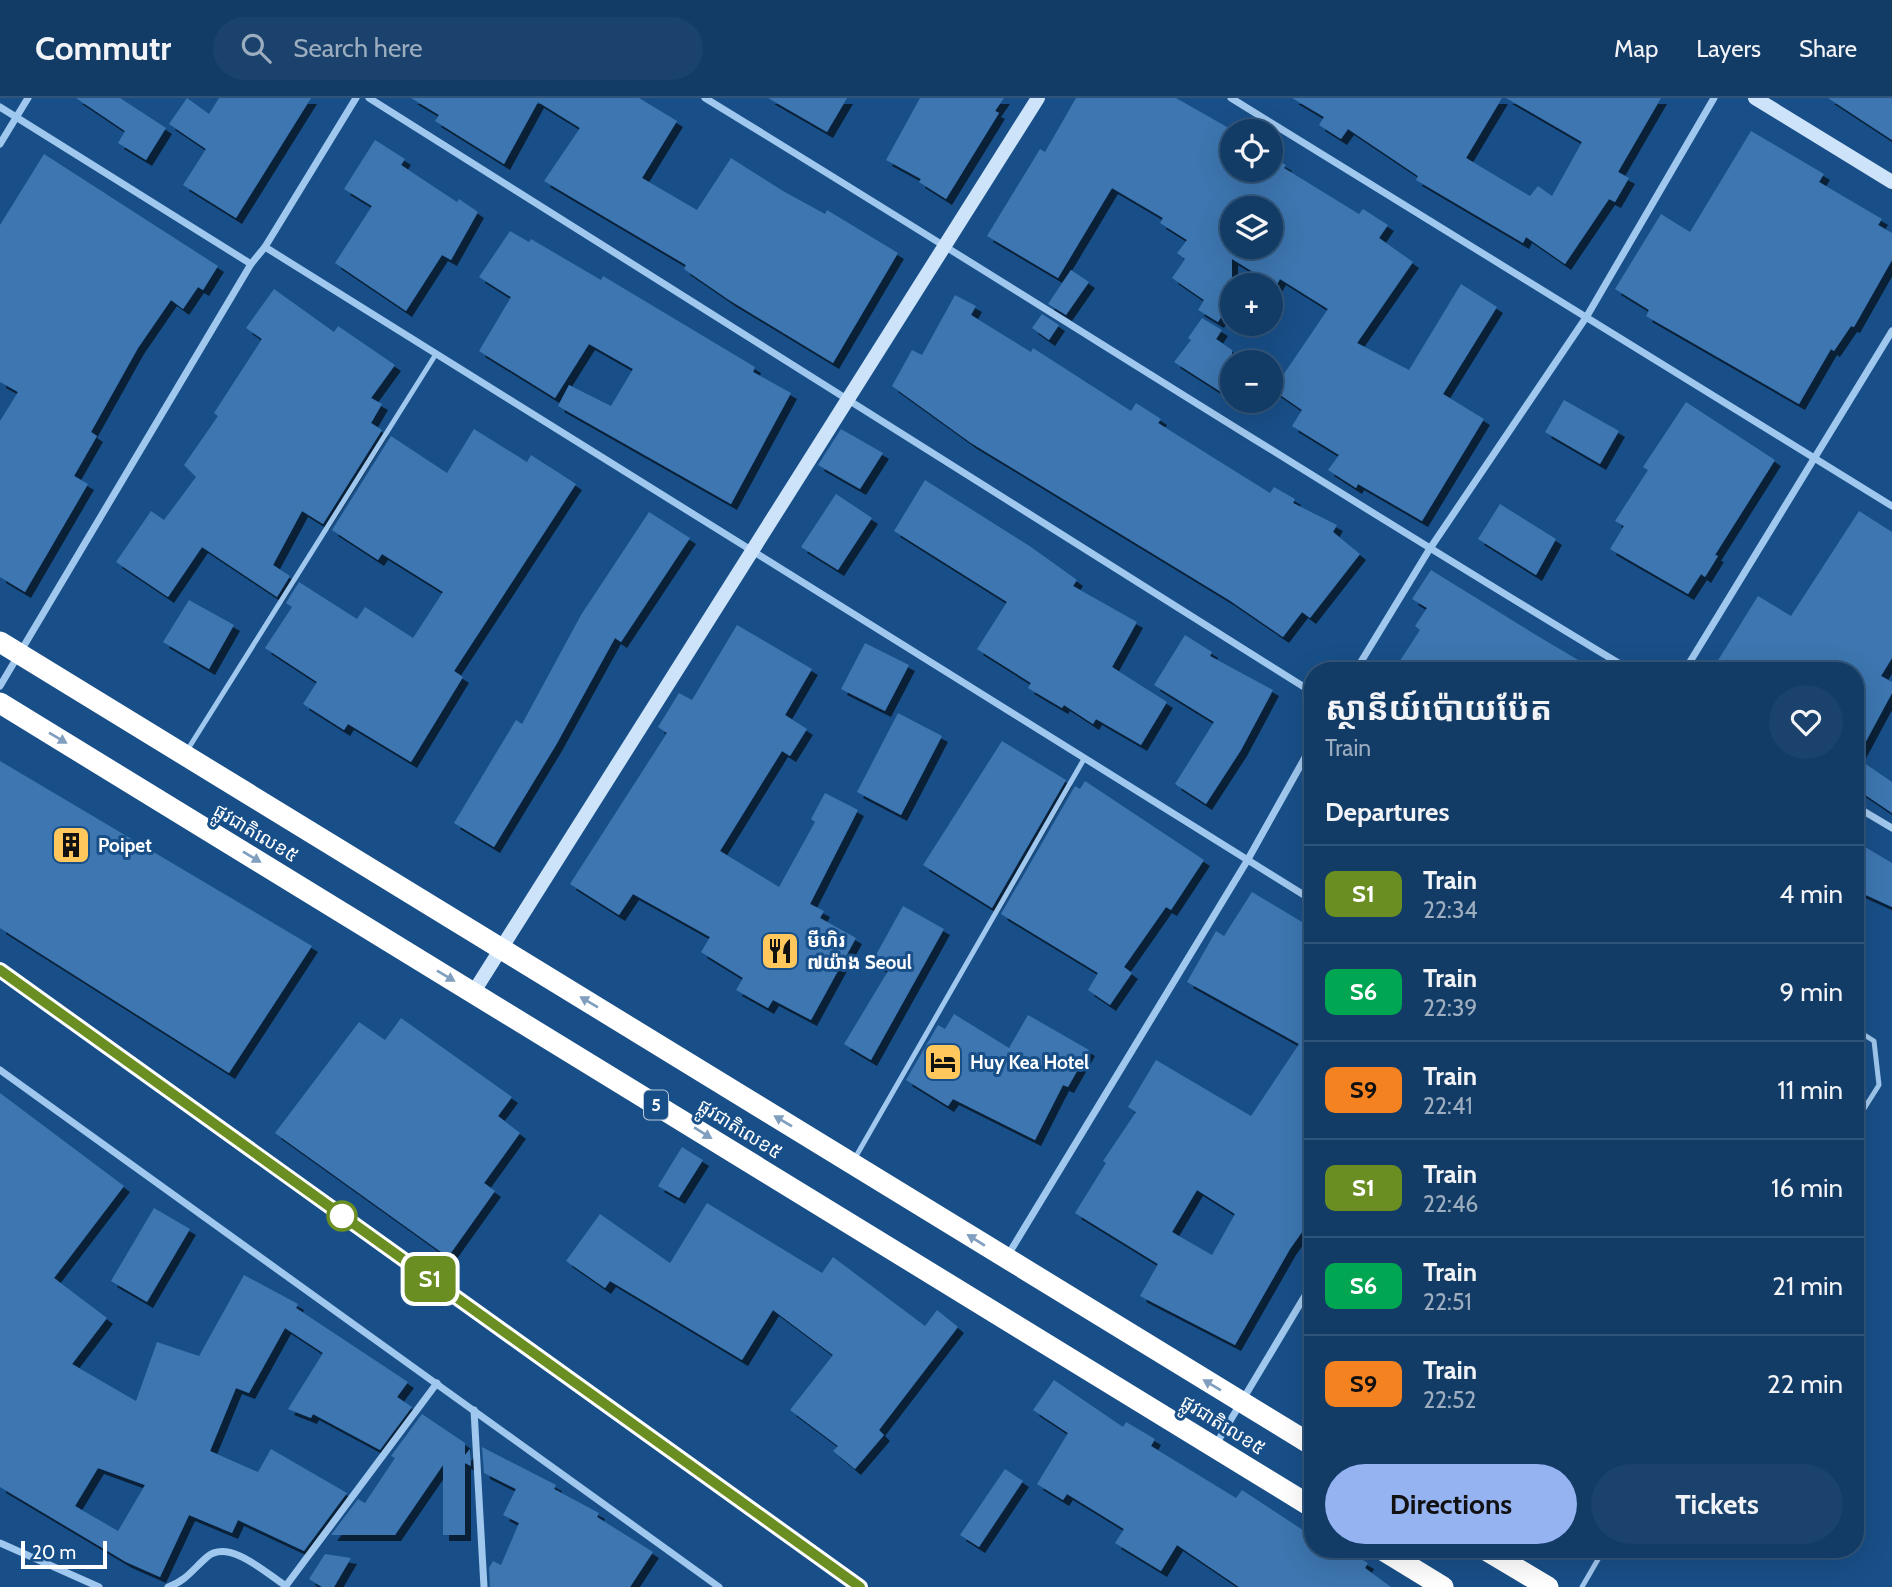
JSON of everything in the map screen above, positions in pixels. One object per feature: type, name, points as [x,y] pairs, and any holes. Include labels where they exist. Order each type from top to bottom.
[{"type":"highway","name":"ផ្លូវជាតិលេខ៥","points":[[0,642],[1304,1441]]},
{"type":"highway","name":"ផ្លូវជាតិលេខ៥","points":[[0,703],[1304,1502]]},
{"type":"highway","points":[[1396,1558],[1443,1587]]},
{"type":"highway","points":[[1499,1558],[1548,1587]]},
{"type":"street","points":[[0,144],[27,98]]},
{"type":"street","points":[[0,686],[251,264],[265,247],[356,98]]},
{"type":"street","points":[[369,98],[1304,687]]},
{"type":"street","points":[[705,98],[945,244],[1429,550],[1617,662]]},
{"type":"street","points":[[473,993],[1038,98]]},
{"type":"street","points":[[1231,98],[1892,506]]},
{"type":"street","points":[[1361,662],[1429,550],[1587,316],[1714,98]]},
{"type":"street","points":[[1755,98],[1892,182]]},
{"type":"street","points":[[0,107],[251,264]]},
{"type":"street","points":[[265,247],[1304,895]]},
{"type":"street","points":[[1690,662],[1892,331]]},
{"type":"street","points":[[1006,1258],[1247,861],[1304,759]]},
{"type":"street","points":[[1864,811],[1892,828]]},
{"type":"street","points":[[0,1070],[719,1587]]},
{"type":"street","points":[[1214,1447],[1304,1297]]},
{"type":"street","points":[[168,1587],[183,1582],[209,1554],[222,1551],[237,1554],[286,1586],[437,1384]]},
{"type":"street","points":[[474,1410],[484,1587]]},
{"type":"street","points":[[0,1543],[99,1587]]},
{"type":"lane","points":[[184,755],[436,354]]},
{"type":"lane","points":[[852,1164],[1084,759]]},
{"type":"lane","points":[[1864,1035],[1874,1041],[1880,1085],[1864,1110]]},
{"type":"lane","points":[[1582,1587],[1599,1558]]},
{"type":"building","points":[[76,98],[120,98],[166,128],[146,160],[118,143],[125,131]]},
{"type":"building","points":[[187,98],[209,114],[219,98],[311,98],[236,218],[183,185],[206,149],[169,124]]},
{"type":"building","points":[[411,98],[639,98],[677,121],[642,178],[697,210],[731,158],[783,191],[825,214],[827,210],[898,253],[833,363],[729,300],[684,269],[686,265],[544,181],[580,128],[538,102],[504,164],[435,121],[439,115]]},
{"type":"building","points":[[768,98],[847,98],[827,132]]},
{"type":"building","points":[[920,98],[1004,98],[995,111],[999,113],[946,199],[919,182],[921,179],[886,160]]},
{"type":"building","points":[[1076,98],[1176,98],[1220,123],[1220,182],[1283,182],[1283,163],[1286,165],[1284,168],[1359,214],[1363,209],[1388,225],[1379,238],[1413,262],[1357,343],[1409,370],[1461,284],[1497,307],[1443,394],[1484,419],[1422,521],[1358,484],[1356,488],[1328,470],[1339,455],[1292,426],[1302,410],[1283,397],[1283,375],[1328,309],[1283,281],[1283,273],[1255,273],[1232,259],[1232,273],[1220,273],[1218,322],[1198,310],[1204,300],[1172,278],[1185,259],[1177,253],[1187,240],[1160,223],[1163,218],[1112,188],[1058,278],[987,236],[1040,149],[1045,152]]},
{"type":"building","points":[[1292,98],[1502,98],[1466,158],[1530,196],[1538,186],[1552,196],[1582,142],[1506,98],[1661,98],[1618,172],[1629,178],[1615,202],[1609,199],[1565,264],[1526,237],[1523,243],[1416,180],[1418,176],[1348,129],[1341,139],[1319,125],[1324,117]]},
{"type":"building","points":[[1828,98],[1892,98],[1892,140]]},
{"type":"building","points":[[1751,131],[1824,174],[1819,182],[1882,219],[1878,225],[1892,233],[1892,260],[1854,327],[1851,326],[1834,351],[1831,349],[1799,404],[1646,316],[1649,310],[1615,289],[1661,214],[1690,232]]},
{"type":"building","points":[[375,140],[405,159],[401,165],[457,202],[459,199],[478,212],[451,260],[442,255],[406,311],[335,263],[372,206],[344,189]]},
{"type":"building","points":[[44,154],[218,266],[203,290],[198,287],[183,309],[171,300],[138,348],[91,432],[97,436],[74,476],[88,484],[25,592],[0,577],[0,421],[18,392],[0,382],[0,225]]},
{"type":"building","points":[[510,231],[529,242],[531,239],[601,280],[603,276],[755,367],[753,372],[791,393],[731,504],[558,406],[569,385],[611,406],[633,369],[589,344],[555,398],[479,351],[511,297],[479,277]]},
{"type":"building","points":[[1071,270],[1089,282],[1066,315],[1048,304]]},
{"type":"building","points":[[274,289],[334,332],[338,326],[395,365],[371,398],[382,404],[371,423],[382,430],[323,524],[302,511],[273,565],[290,576],[277,597],[202,547],[168,597],[116,562],[151,511],[164,520],[196,477],[184,465],[218,416],[214,413],[262,339],[246,328]]},
{"type":"building","points":[[955,295],[976,306],[971,315],[1031,352],[1033,348],[1131,411],[1136,403],[1161,419],[1158,423],[1270,493],[1274,487],[1295,499],[1293,503],[1337,525],[1333,532],[1360,554],[1310,618],[1302,612],[1283,637],[1229,600],[971,443],[892,386],[912,350],[922,355]]},
{"type":"building","points":[[1042,314],[1059,325],[1049,340],[1032,328]]},
{"type":"building","points":[[1202,318],[1220,329],[1216,339],[1232,350],[1220,350],[1220,391],[1174,362],[1191,340],[1188,338]]},
{"type":"building","points":[[1564,400],[1619,431],[1600,464],[1545,432]]},
{"type":"building","points":[[1686,402],[1775,460],[1715,555],[1718,556],[1705,577],[1701,574],[1688,594],[1610,549],[1624,526],[1615,521],[1648,470],[1643,467]]},
{"type":"building","points":[[474,429],[527,462],[531,455],[576,484],[454,671],[463,677],[411,762],[348,724],[344,730],[303,704],[317,682],[265,648],[292,607],[286,603],[299,582],[357,619],[365,607],[413,638],[443,592],[382,554],[378,560],[332,530],[391,436],[447,473]]},
{"type":"building","points":[[841,429],[883,453],[860,489],[818,465]]},
{"type":"building","points":[[925,480],[1031,547],[1077,580],[1073,586],[1137,622],[1112,667],[1167,702],[1141,745],[1096,719],[1093,724],[1064,705],[1062,708],[1028,688],[1031,683],[977,649],[1007,602],[894,531]]},
{"type":"building","points":[[836,494],[872,518],[838,570],[801,547]]},
{"type":"building","points":[[1500,504],[1556,539],[1536,575],[1478,539]]},
{"type":"building","points":[[1859,511],[1892,532],[1892,658],[1881,676],[1892,682],[1892,693],[1864,745],[1864,662],[1717,662],[1758,596],[1791,616]]},
{"type":"building","points":[[649,512],[690,538],[621,642],[615,638],[556,745],[494,847],[454,823],[516,720],[522,724],[581,615]]},
{"type":"building","points":[[1431,570],[1582,662],[1399,662],[1420,630],[1415,626],[1427,608],[1412,599]]},
{"type":"building","points":[[189,600],[234,625],[209,669],[163,642]]},
{"type":"building","points":[[737,625],[812,669],[785,715],[807,729],[790,756],[782,751],[720,851],[779,887],[815,822],[811,819],[825,793],[858,810],[810,904],[824,911],[820,918],[856,938],[811,1020],[773,1000],[768,1008],[736,990],[743,978],[701,952],[710,937],[633,894],[619,915],[570,884],[667,733],[658,727],[679,693],[692,700]]},
{"type":"building","points":[[1185,635],[1212,652],[1210,656],[1273,690],[1241,750],[1206,804],[1175,784],[1214,722],[1154,685]]},
{"type":"building","points":[[865,643],[909,665],[885,711],[841,689]]},
{"type":"building","points":[[898,713],[942,736],[901,815],[857,792]]},
{"type":"building","points":[[1002,741],[1066,780],[992,908],[923,865]]},
{"type":"building","name":"Poipet","points":[[0,761],[312,946],[229,1073],[0,928]]},
{"type":"building","points":[[1864,763],[1892,782],[1892,813],[1864,794]]},
{"type":"building","points":[[1085,781],[1204,860],[1171,910],[1166,907],[1124,967],[1132,973],[1110,1005],[1088,990],[1098,973],[1001,914],[1075,786],[1080,789]]},
{"type":"building","points":[[1864,846],[1892,863],[1892,907],[1864,894]]},
{"type":"building","points":[[1252,892],[1304,923],[1304,1229],[1235,1345],[1140,1296],[1158,1264],[1075,1213],[1106,1163],[1103,1161],[1136,1112],[1128,1107],[1156,1060],[1251,1116],[1299,1044],[1187,982],[1216,931],[1224,936]],"holes":[[[1197,1190],[1235,1214],[1212,1255],[1172,1232]]]},
{"type":"building","points":[[903,906],[944,929],[871,1060],[844,1044],[888,971],[872,962]]},
{"type":"building","points":[[954,1014],[1009,1048],[1028,1015],[1089,1050],[1068,1087],[1063,1085],[1035,1140],[953,1099],[948,1106],[906,1080],[938,1025],[945,1029]]},
{"type":"building","points":[[401,1018],[512,1097],[498,1116],[520,1133],[484,1183],[495,1191],[448,1257],[275,1133],[359,1022],[385,1040]]},
{"type":"building","points":[[0,1093],[124,1186],[54,1278],[107,1318],[72,1364],[136,1401],[157,1342],[199,1356],[244,1275],[298,1304],[296,1308],[408,1382],[397,1397],[412,1407],[380,1450],[313,1414],[311,1418],[288,1409],[323,1353],[285,1328],[249,1393],[236,1388],[210,1451],[258,1472],[271,1449],[347,1493],[304,1551],[238,1520],[232,1533],[189,1515],[160,1577],[126,1562],[0,1487]],"holes":[[[98,1468],[145,1485],[118,1531],[75,1506]]]},
{"type":"building","points":[[682,1147],[703,1160],[679,1198],[658,1186]]},
{"type":"building","points":[[707,1203],[822,1273],[833,1257],[925,1326],[937,1310],[958,1327],[879,1430],[884,1435],[855,1469],[833,1451],[838,1446],[790,1410],[833,1355],[773,1310],[742,1360],[610,1281],[605,1288],[566,1261],[600,1214],[670,1263]]},
{"type":"building","points":[[154,1208],[190,1229],[147,1302],[111,1281]]},
{"type":"building","points":[[1054,1380],[1123,1427],[1126,1422],[1155,1439],[1151,1446],[1236,1498],[1242,1490],[1304,1531],[1304,1558],[1359,1558],[1368,1563],[1365,1568],[1391,1587],[1239,1587],[1177,1545],[1161,1571],[1115,1543],[1124,1529],[1067,1494],[1063,1500],[1037,1484],[1068,1433],[1033,1410]]},
{"type":"building","points":[[422,1414],[465,1443],[465,1455],[470,1449],[471,1466],[465,1463],[465,1535],[443,1535],[443,1465],[395,1535],[331,1535],[358,1499],[365,1503],[395,1458],[391,1456]]},
{"type":"building","points":[[482,1447],[556,1485],[554,1489],[599,1513],[597,1517],[653,1552],[630,1587],[490,1587],[489,1568],[493,1561],[501,1565],[519,1523],[503,1515],[516,1489],[484,1473]]},
{"type":"building","points":[[1005,1469],[1023,1481],[979,1547],[960,1535]]},
{"type":"building","points":[[325,1554],[351,1558],[334,1587],[322,1587],[309,1579]]},
{"type":"railway","points":[[0,970],[860,1587]]},
{"type":"train","name":"S1","points":[[0,970],[860,1587]]},
{"type":"place","name":"Poipet","points":[[71,845]]},
{"type":"place","name":"មីហិរ ៧យ៉ាង Seoul","points":[[780,951]]},
{"type":"place","name":"Huy Kea Hotel","points":[[943,1062]]}]
